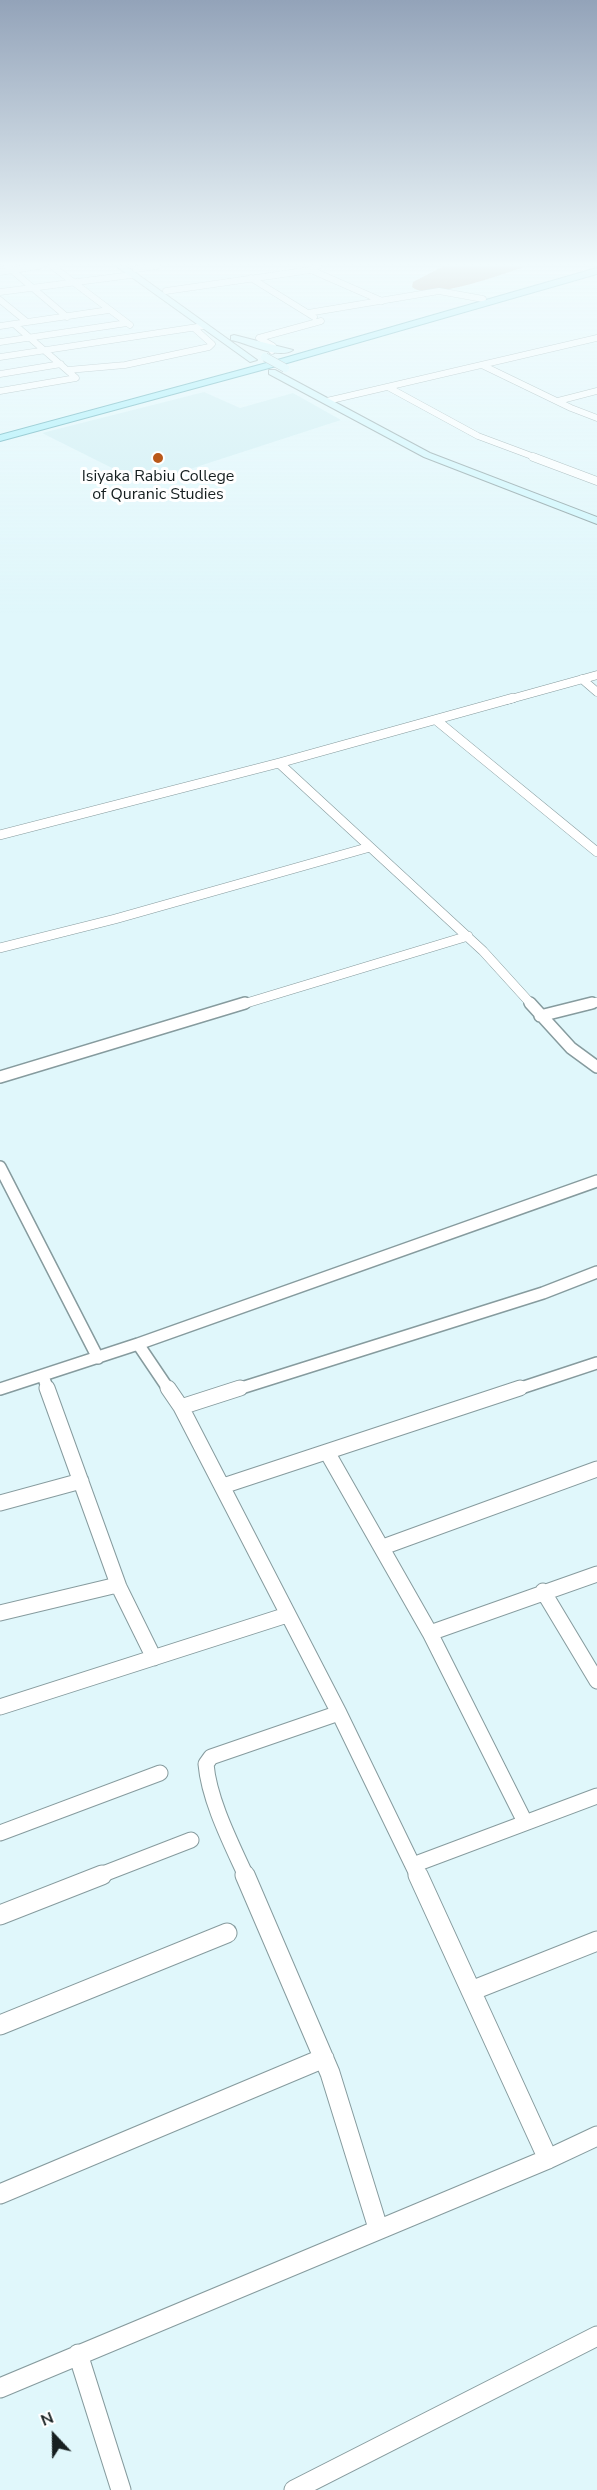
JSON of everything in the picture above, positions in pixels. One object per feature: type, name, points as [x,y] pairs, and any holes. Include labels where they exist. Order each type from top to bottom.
[{"type":"main road","points":[[36,422],[175,382]]},
{"type":"main road","points":[[0,431],[186,382]]},
{"type":"main road","points":[[0,438],[201,382]]},
{"type":"main road","points":[[59,422],[91,417],[224,382]]},
{"type":"main road","points":[[293,382],[434,453],[597,516]]},
{"type":"main road","points":[[305,382],[331,401],[427,455],[597,521]]},
{"type":"street","points":[[0,391],[51,382]]},
{"type":"street","points":[[331,401],[409,382]]},
{"type":"street","points":[[518,382],[597,418]]},
{"type":"street","points":[[388,387],[478,436],[597,481]]},
{"type":"street","points":[[558,401],[597,391]]},
{"type":"street","points":[[0,835],[279,763],[597,675]]},
{"type":"street","points":[[582,680],[597,692]]},
{"type":"street","points":[[436,720],[597,852]]},
{"type":"street","points":[[279,763],[468,936],[571,1048],[597,1066]]},
{"type":"street","points":[[0,948],[115,919],[370,847]]},
{"type":"street","points":[[0,1077],[468,936]]},
{"type":"street","points":[[540,1016],[597,1002]]},
{"type":"street","points":[[0,1167],[4,1181],[98,1358]]},
{"type":"street","points":[[0,1389],[98,1358],[594,1186]]},
{"type":"street","points":[[181,1407],[543,1293],[597,1272]]},
{"type":"street","points":[[138,1344],[181,1407],[339,1713],[413,1865],[548,2159]]},
{"type":"street","points":[[223,1486],[597,1364]]},
{"type":"street","points":[[44,1376],[119,1587],[154,1658]]},
{"type":"street","points":[[327,1452],[430,1633],[525,1822]]},
{"type":"street","points":[[383,1547],[597,1469]]},
{"type":"street","points":[[0,1503],[81,1481]]},
{"type":"street","points":[[430,1633],[543,1591],[597,1574]]},
{"type":"street","points":[[0,1613],[112,1586],[119,1587]]},
{"type":"street","points":[[543,1591],[597,1681]]},
{"type":"street","points":[[0,1707],[287,1615]]},
{"type":"street","points":[[339,1713],[211,1757],[207,1764],[207,1776],[228,1833],[324,2058],[378,2228]]},
{"type":"street","points":[[0,1833],[160,1773]]},
{"type":"street","points":[[413,1865],[597,1796]]},
{"type":"street","points":[[0,1915],[191,1840]]},
{"type":"street","points":[[0,2025],[227,1933]]},
{"type":"street","points":[[471,1991],[597,1941]]},
{"type":"street","points":[[0,2194],[324,2058]]},
{"type":"street","points":[[0,2388],[378,2228],[548,2159],[597,2136]]},
{"type":"street","points":[[294,2490],[597,2336]]},
{"type":"street","points":[[78,2354],[121,2490]]},
{"type":"shaded area","name":"Isiyaka Rabiu College of Quranic Studies","points":[[204,392],[240,408],[293,393],[341,420],[144,484],[42,433]]},
{"type":"place","name":"Isiyaka Rabiu College of Quranic Studies","points":[[158,458]]}]
